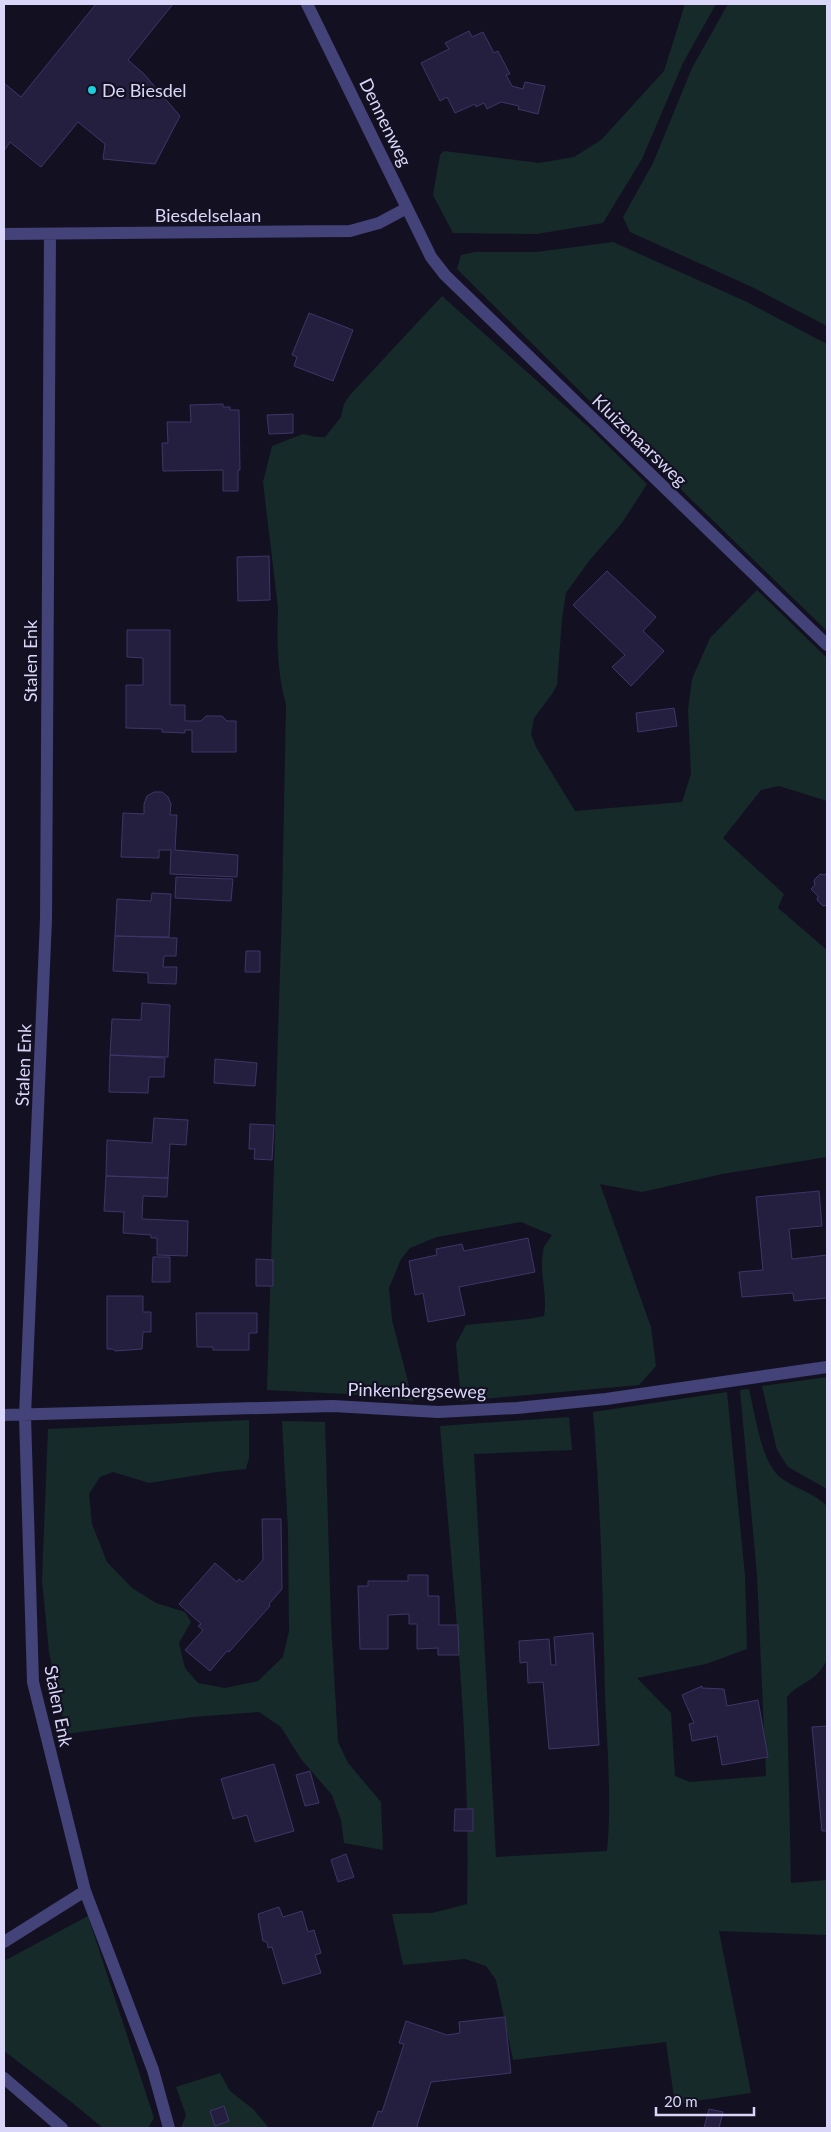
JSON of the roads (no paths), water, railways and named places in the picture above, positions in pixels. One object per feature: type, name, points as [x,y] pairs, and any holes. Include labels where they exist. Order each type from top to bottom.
[{"type":"street","name":"Dennenweg","points":[[307,4],[431,257]]},
{"type":"street","name":"Biesdelselaan","points":[[4,234],[350,231],[379,223],[407,208]]},
{"type":"street","name":"Stalen Enk","points":[[50,234],[46,919],[25,1416],[33,1682],[85,1891],[153,2070],[169,2128]]},
{"type":"street","name":"Kluizenaarsweg","points":[[431,257],[445,275],[827,645]]},
{"type":"street","name":"Pinkenbergseweg","points":[[4,1415],[25,1416],[334,1406],[438,1412],[517,1408],[606,1399],[827,1367]]},
{"type":"street","points":[[4,1942],[85,1891]]},
{"type":"street","points":[[4,2078],[62,2128]]},
{"type":"place","name":"De Biesdel","points":[[92,90]]}]
